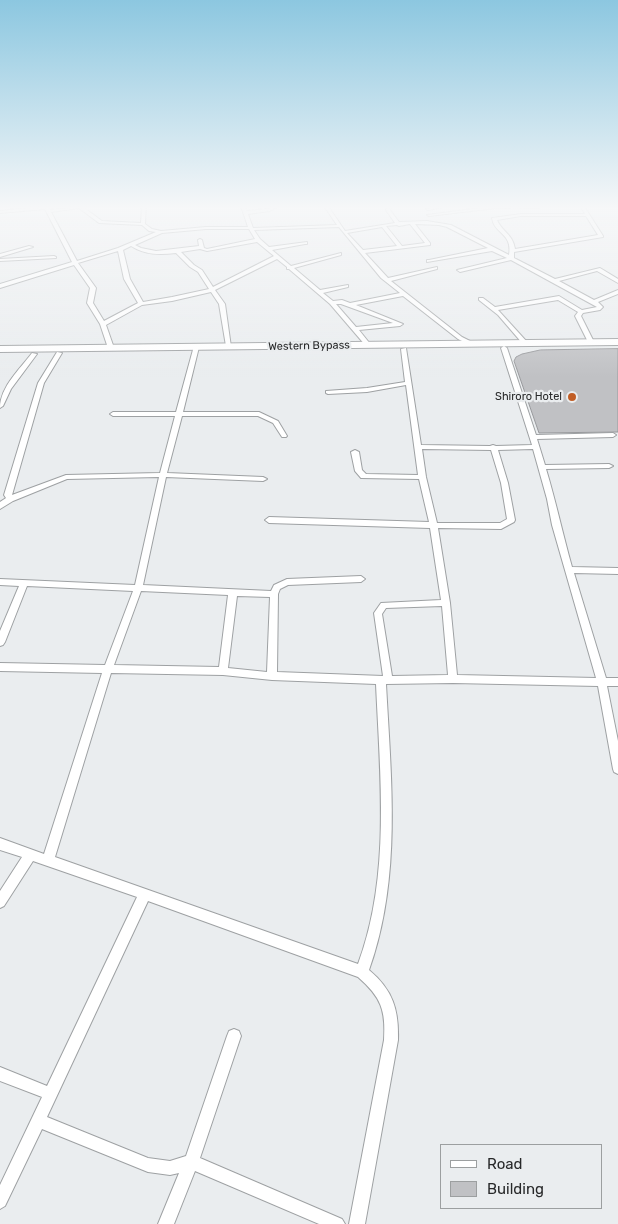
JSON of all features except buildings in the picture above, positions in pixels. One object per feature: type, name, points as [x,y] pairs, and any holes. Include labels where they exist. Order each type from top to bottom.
[{"type":"main road","name":"Western Bypass","points":[[0,354],[457,341],[470,343],[618,342]]},
{"type":"main road","name":"Western Bypass","points":[[0,349],[404,349],[618,346]]},
{"type":"street","points":[[123,263],[126,279],[141,304]]},
{"type":"street","points":[[189,263],[200,271],[222,304],[229,346]]},
{"type":"street","points":[[103,324],[141,304],[211,290],[264,263]]},
{"type":"street","points":[[283,263],[332,303],[368,345]]},
{"type":"street","points":[[289,268],[306,263]]},
{"type":"street","points":[[372,263],[387,280],[457,341]]},
{"type":"street","points":[[460,270],[492,263]]},
{"type":"street","points":[[494,309],[556,298],[581,312],[600,307],[594,302],[519,263]]},
{"type":"street","points":[[0,286],[76,264],[93,288],[90,304],[103,324],[111,348]]},
{"type":"street","points":[[387,280],[435,268]]},
{"type":"street","points":[[554,281],[596,269],[609,274],[618,281]]},
{"type":"street","points":[[318,292],[346,286]]},
{"type":"street","points":[[594,302],[618,292]]},
{"type":"street","points":[[350,305],[403,294]]},
{"type":"street","points":[[481,299],[494,309],[525,343]]},
{"type":"street","points":[[332,303],[340,302],[350,305],[400,324],[356,329]]},
{"type":"street","points":[[581,312],[578,316],[591,342]]},
{"type":"street","points":[[504,348],[536,446],[556,524],[602,682],[618,770]]},
{"type":"street","points":[[48,860],[108,669],[138,589],[163,475],[196,349]]},
{"type":"street","points":[[404,349],[422,477],[434,525],[446,603],[453,679]]},
{"type":"street","points":[[10,499],[8,495],[41,383],[59,353]]},
{"type":"street","points":[[0,406],[8,389],[34,354]]},
{"type":"street","points":[[328,392],[367,390],[409,383]]},
{"type":"street","points":[[0,390],[8,389]]},
{"type":"street","points":[[113,414],[180,412],[259,414],[276,422],[284,436]]},
{"type":"street","points":[[533,437],[613,435]]},
{"type":"street","points":[[418,447],[536,446]]},
{"type":"street","points":[[269,520],[501,526],[511,520],[508,495],[493,447]]},
{"type":"street","points":[[355,452],[359,471],[364,476],[422,477]]},
{"type":"street","points":[[542,467],[609,466]]},
{"type":"street","points":[[0,506],[10,499],[66,477],[163,475],[263,479]]},
{"type":"street","points":[[570,570],[618,571]]},
{"type":"street","points":[[272,676],[274,594],[277,587],[287,582],[361,579]]},
{"type":"street","points":[[0,582],[274,594]]},
{"type":"street","points":[[0,642],[24,583]]},
{"type":"street","points":[[223,671],[233,592]]},
{"type":"street","points":[[362,972],[376,930],[383,885],[386,800],[385,680],[378,613],[384,605],[446,603]]},
{"type":"street","points":[[0,667],[223,671],[272,676],[385,680],[453,679],[618,682]]},
{"type":"street","points":[[0,844],[146,894],[362,972],[375,983],[382,992],[390,1009],[392,1023],[391,1040],[358,1224]]},
{"type":"street","points":[[0,902],[31,854]]},
{"type":"street","points":[[0,1201],[146,894]]},
{"type":"street","points":[[166,1224],[191,1162],[234,1036]]},
{"type":"street","points":[[0,1074],[51,1094]]},
{"type":"street","points":[[38,1120],[148,1165],[170,1168],[191,1162],[337,1224]]},
{"type":"place","name":"Shiroro Hotel","points":[[572,397]]}]
